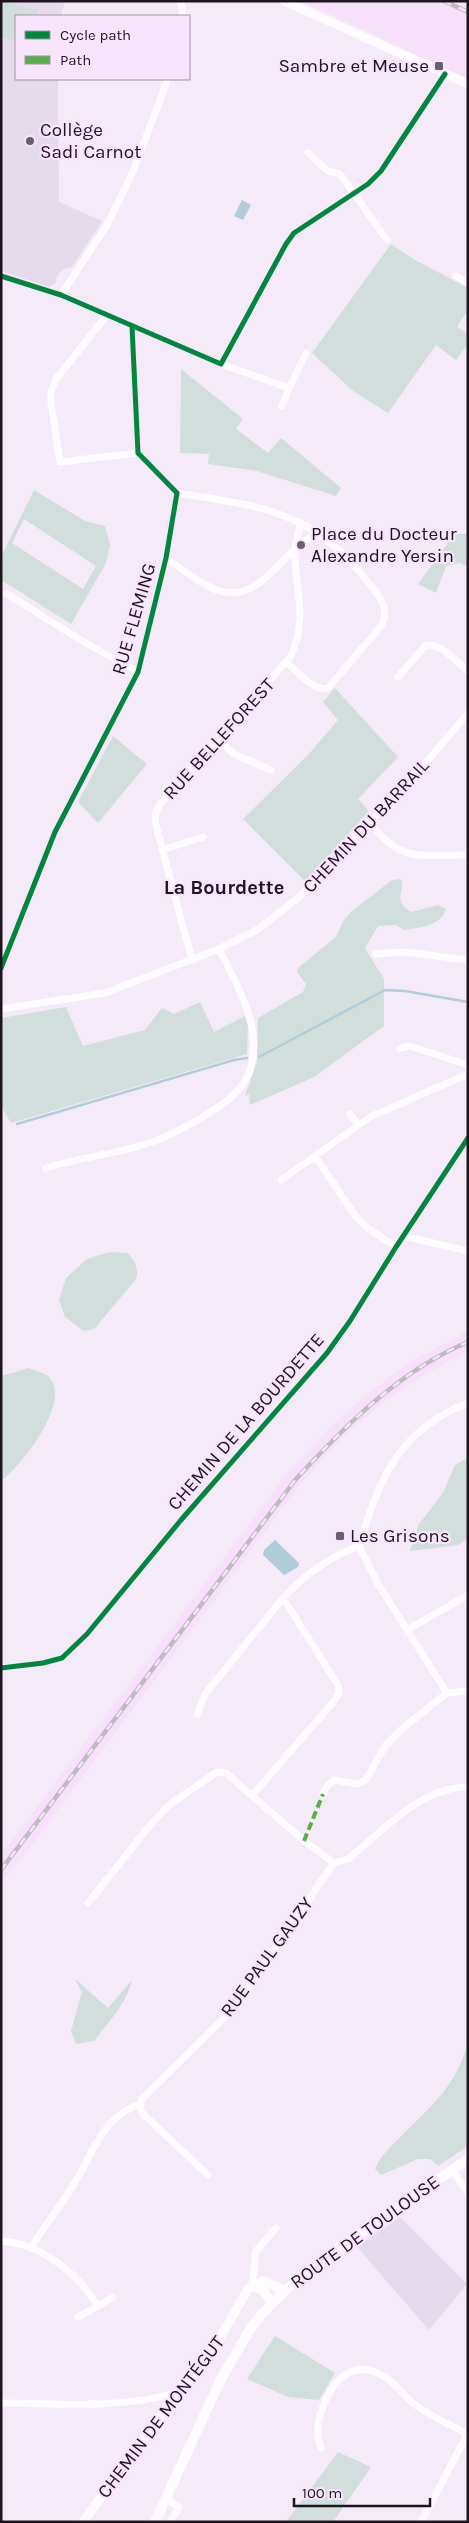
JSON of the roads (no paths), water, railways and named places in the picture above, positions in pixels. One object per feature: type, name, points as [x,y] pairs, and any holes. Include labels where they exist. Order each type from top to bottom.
[{"type":"main road","name":"ROUTE DE TOULOUSE","points":[[155,2522],[234,2354],[252,2326],[284,2290],[310,2268],[468,2159]]},
{"type":"street","points":[[182,1],[183,15]]},
{"type":"street","points":[[284,1],[468,84]]},
{"type":"street","points":[[221,364],[286,244],[301,226],[368,184],[381,171],[445,74]]},
{"type":"street","points":[[61,295],[107,225],[134,169],[168,80]]},
{"type":"street","points":[[308,153],[328,171],[340,174],[352,195],[387,240]]},
{"type":"street","points":[[1,276],[61,295],[221,364],[288,388]]},
{"type":"street","points":[[456,276],[468,282]]},
{"type":"street","points":[[107,315],[56,380],[51,392],[60,462],[138,453]]},
{"type":"street","points":[[132,326],[138,453],[177,493],[255,505],[301,523],[317,532],[361,573],[384,603],[385,618],[382,625],[328,688],[320,689],[287,663]]},
{"type":"street","points":[[282,406],[288,388],[306,353]]},
{"type":"street","name":"RUE FLEMING","points":[[1,968],[56,832],[138,672],[166,558],[177,493]]},
{"type":"street","points":[[295,549],[301,523]]},
{"type":"street","points":[[166,558],[212,588],[239,591],[251,588],[264,581],[295,549],[317,532]]},
{"type":"street","name":"RUE BELLEFOREST","points":[[192,960],[155,822],[156,812],[287,663],[296,646],[301,617],[295,549]]},
{"type":"street","points":[[7,594],[84,642],[138,672]]},
{"type":"street","points":[[398,677],[425,646],[429,645],[438,647],[468,671]]},
{"type":"street","name":"CHEMIN DU BARRAIL","points":[[1,1009],[105,993],[219,949],[258,930],[286,910],[417,772],[468,713]]},
{"type":"street","points":[[218,740],[234,754],[271,770]]},
{"type":"street","points":[[369,821],[386,842],[400,851],[417,854],[468,856]]},
{"type":"street","points":[[162,850],[203,837]]},
{"type":"street","points":[[46,1168],[154,1141],[176,1132],[220,1107],[239,1091],[249,1071],[253,1035],[244,1002],[219,949]]},
{"type":"street","points":[[376,954],[404,952],[468,960]]},
{"type":"street","points":[[400,1048],[410,1046],[468,1065]]},
{"type":"street","points":[[281,1180],[370,1117],[468,1074]]},
{"type":"street","points":[[350,1114],[358,1125]]},
{"type":"street","name":"CHEMIN DE LA BOURDETTE","points":[[1,1668],[53,1661],[62,1658],[76,1646],[232,1460],[327,1353],[350,1321],[403,1236],[468,1138]]},
{"type":"street","points":[[315,1156],[356,1217],[396,1247]]},
{"type":"street","points":[[403,1236],[468,1251]]},
{"type":"street","points":[[447,1693],[378,1584],[359,1546],[370,1505],[389,1466],[401,1450],[414,1436],[428,1426],[455,1408],[468,1403]]},
{"type":"street","points":[[197,1714],[206,1693],[283,1598],[312,1573],[347,1550],[359,1546]]},
{"type":"street","points":[[407,1630],[468,1594]]},
{"type":"street","points":[[256,1792],[339,1693],[338,1685],[283,1598]]},
{"type":"street","points":[[323,1794],[327,1786],[334,1780],[356,1784],[366,1780],[388,1742],[447,1693],[468,1691]]},
{"type":"street","points":[[88,1903],[147,1829],[169,1805],[217,1772],[226,1773],[304,1842],[334,1863],[348,1859],[422,1800],[445,1789],[468,1787]]},
{"type":"street","name":"RUE PAUL GAUZY","points":[[140,2104],[145,2095],[222,2020],[240,1999],[334,1863]]},
{"type":"street","points":[[31,2248],[74,2185],[99,2136],[119,2116],[140,2104],[143,2114],[208,2176]]},
{"type":"street","points":[[452,2170],[468,2193]]},
{"type":"street","points":[[252,2285],[256,2250],[276,2228]]},
{"type":"street","points":[[1,2241],[31,2248],[67,2270],[89,2292],[98,2306]]},
{"type":"street","points":[[252,2285],[263,2281],[284,2290]]},
{"type":"street","points":[[252,2285],[264,2292],[272,2303]]},
{"type":"street","name":"CHEMIN DE MONTÉGUT","points":[[83,2522],[178,2392],[208,2359],[244,2295],[252,2285]]},
{"type":"street","points":[[78,2317],[112,2298]]},
{"type":"street","points":[[321,2448],[316,2436],[323,2406],[342,2376],[350,2371],[361,2370],[385,2377],[414,2404],[468,2434],[421,2522]]},
{"type":"street","points":[[1,2403],[124,2404],[178,2392]]},
{"type":"street","points":[[166,2499],[178,2507],[170,2522]]},
{"type":"water","points":[[242,200],[251,205],[243,220],[234,216]]},
{"type":"water","points":[[275,1540],[299,1563],[298,1567],[284,1575],[263,1555],[264,1550]]},
{"type":"waterway","points":[[259,1057],[385,990],[405,991],[468,1002]]},
{"type":"waterway","points":[[17,1124],[234,1060],[247,1058]]},
{"type":"railway","points":[[444,1],[468,12]]},
{"type":"railway","points":[[1,1870],[296,1479],[334,1439],[396,1384],[419,1368],[468,1342]]},
{"type":"place","name":"Sambre et Meuse","points":[[439,66]]},
{"type":"place","name":"Collège Sadi Carnot","points":[[30,141]]},
{"type":"place","name":"Place du Docteur Alexandre Yersin","points":[[301,545]]},
{"type":"place","name":"Les Grisons","points":[[340,1536]]},
{"type":"district","name":"La Bourdette","points":[[224,887]]}]
